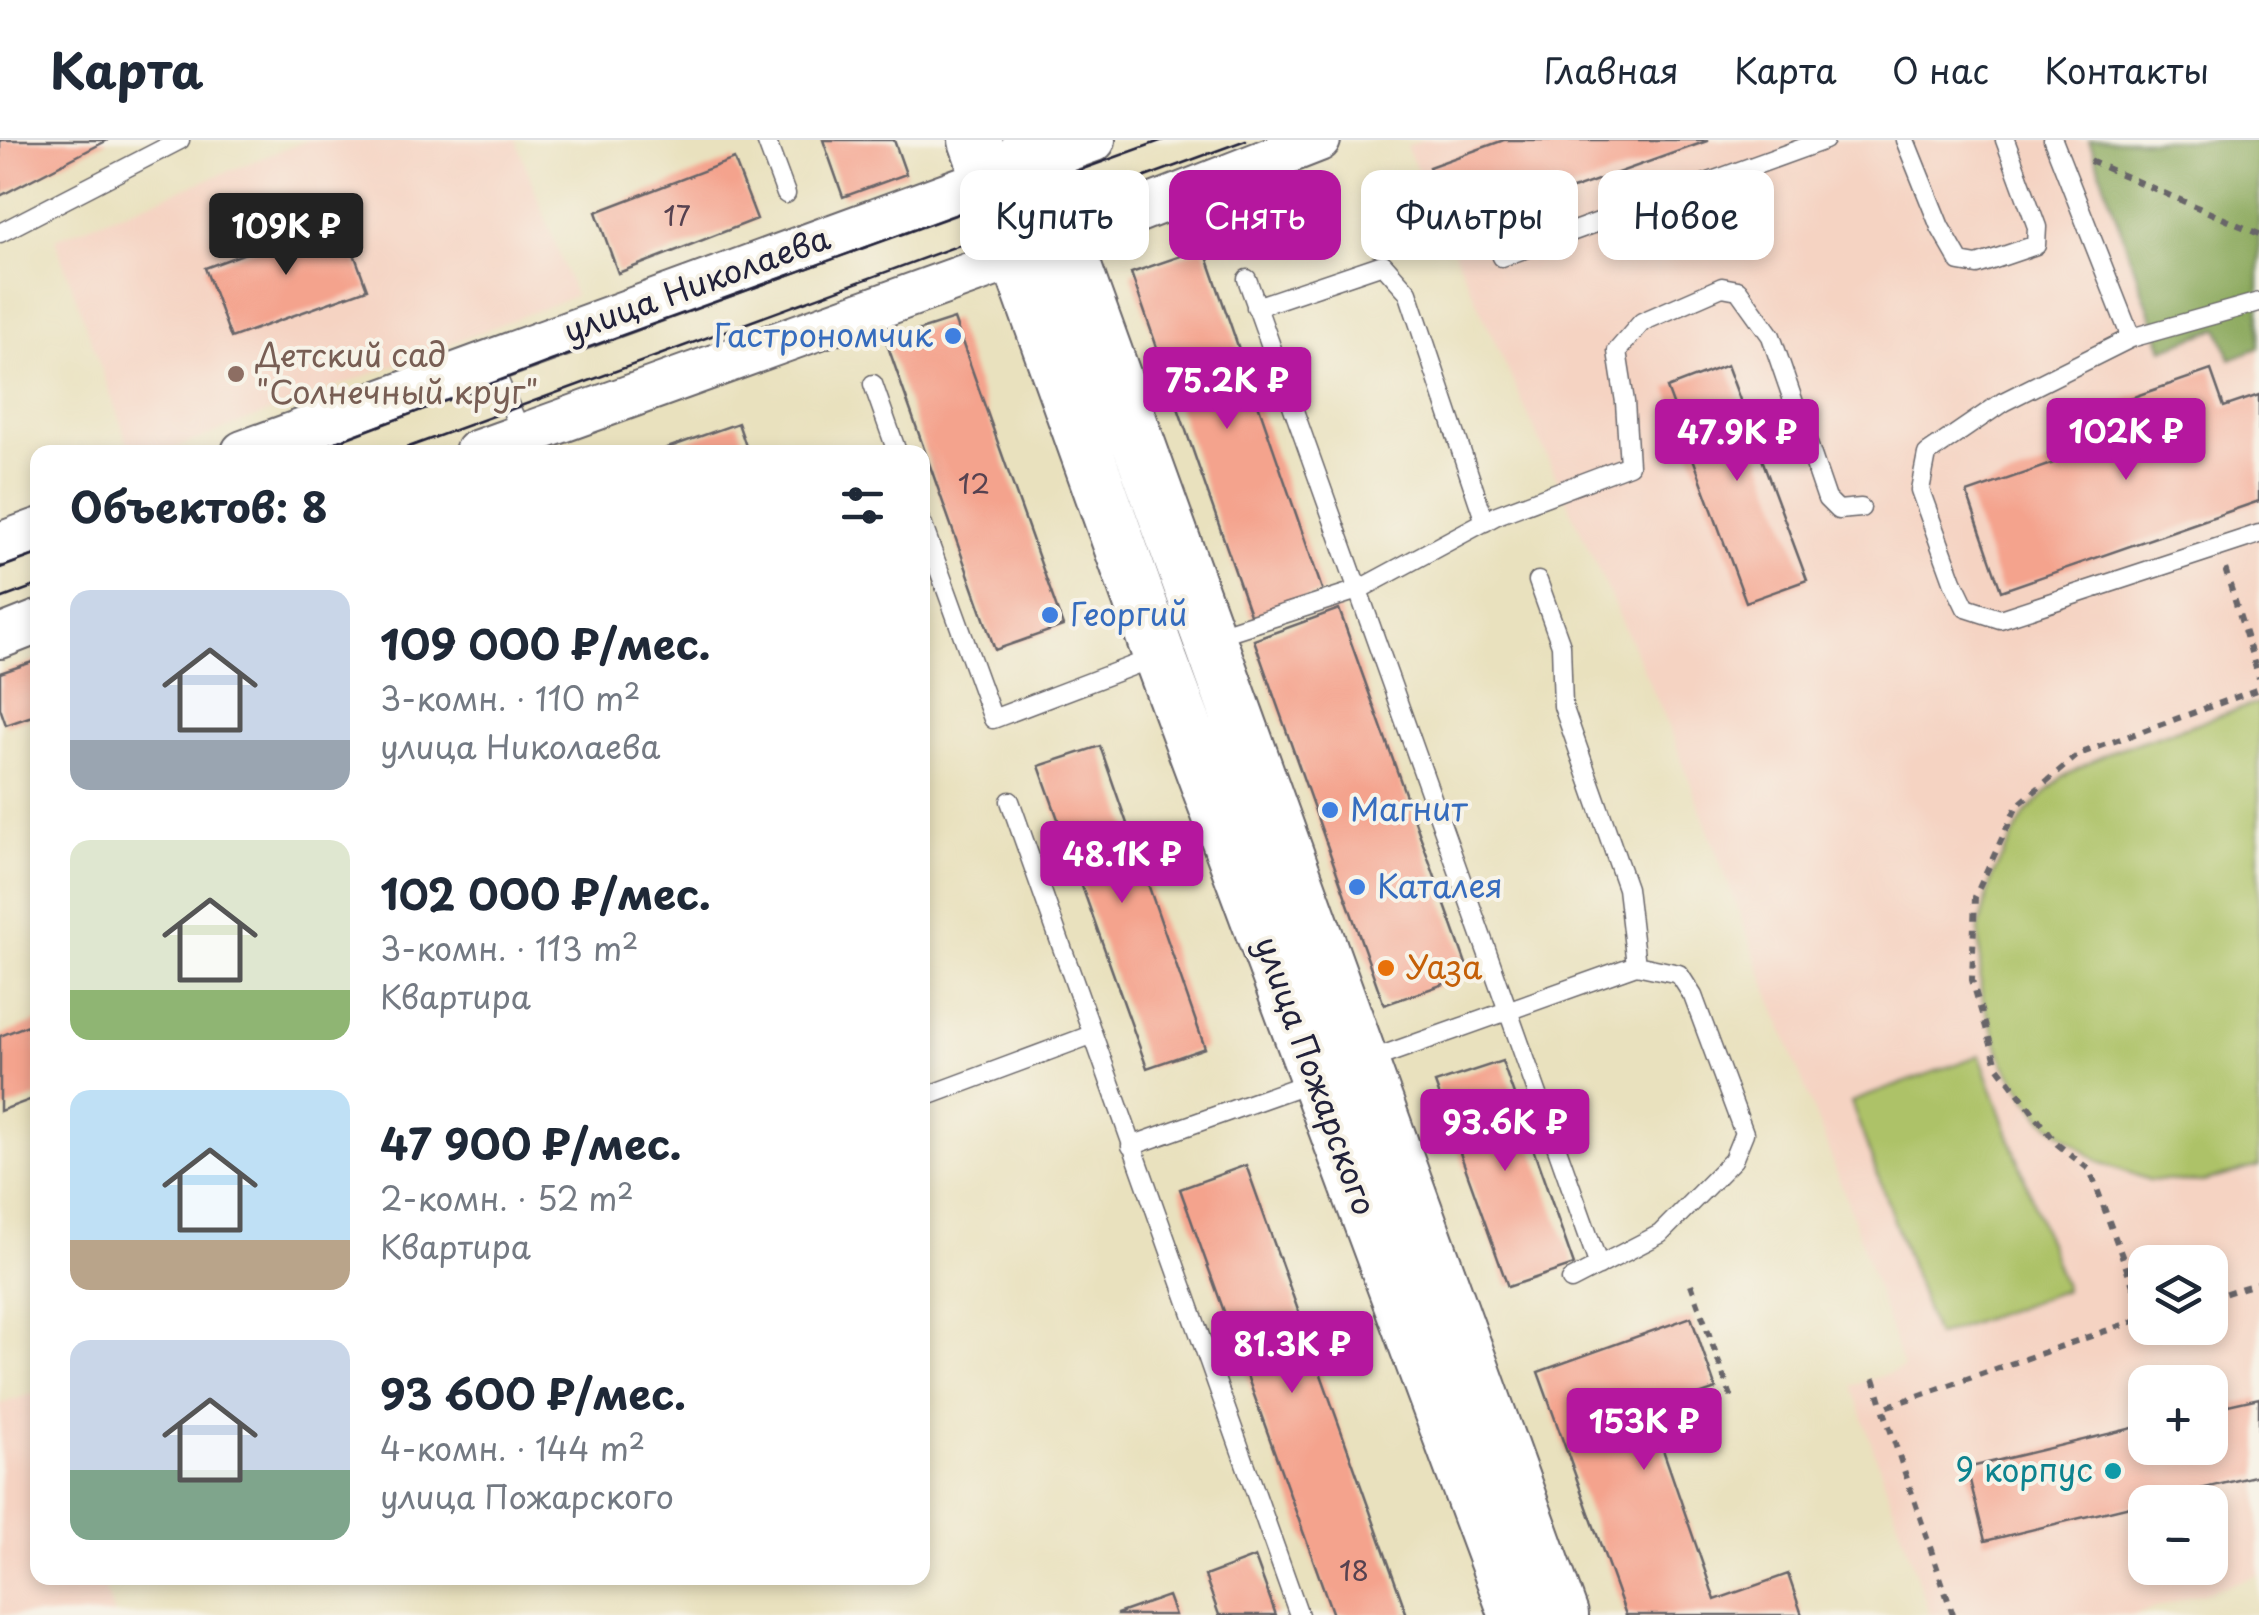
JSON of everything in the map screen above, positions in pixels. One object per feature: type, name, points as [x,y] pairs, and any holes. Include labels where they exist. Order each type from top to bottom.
[{"type":"main road","name":"улица Пожарского","points":[[1045,260],[1340,1071],[1562,1615]]},
{"type":"main road","name":"улица Пожарского","points":[[1340,1071],[1516,1615]]},
{"type":"street","name":"улица Николаева","points":[[262,445],[490,360],[1008,155],[1094,140]]},
{"type":"street","points":[[1149,206],[1318,140]]},
{"type":"street","points":[[495,445],[1008,260]]},
{"type":"street","points":[[0,544],[30,533]]},
{"type":"street","points":[[0,637],[30,625]]},
{"type":"lane","points":[[0,233],[180,140]]},
{"type":"lane","points":[[766,140],[786,194]]},
{"type":"lane","points":[[1578,229],[1825,140]]},
{"type":"lane","points":[[1905,140],[1940,227],[1960,262],[1977,265],[2036,244],[2037,227],[2005,140]]},
{"type":"lane","points":[[2056,148],[2130,338]]},
{"type":"lane","points":[[1256,307],[1383,264],[1408,292],[1485,522]]},
{"type":"lane","points":[[1246,279],[1599,1266]]},
{"type":"lane","points":[[930,544],[993,718],[1183,647],[1358,590],[1485,522],[1629,465],[1617,351],[1642,322],[1722,287],[1738,290],[1771,336],[1827,499],[1838,510],[1860,508]]},
{"type":"lane","points":[[2259,302],[2130,338],[2003,402],[1927,454],[1920,490],[1966,608],[2000,620],[2259,534]]},
{"type":"lane","points":[[490,360],[523,435]]},
{"type":"lane","points":[[873,384],[895,445]]},
{"type":"lane","points":[[1538,581],[1561,645],[1563,706],[1627,888],[1636,965]]},
{"type":"lane","points":[[1010,801],[1298,1615]]},
{"type":"lane","points":[[1131,1146],[1636,965],[1679,974],[1693,996],[1744,1133],[1732,1160],[1660,1234],[1571,1280]]},
{"type":"lane","points":[[930,1095],[1091,1036]]},
{"type":"path","points":[[2056,148],[2259,234]]},
{"type":"path","points":[[2242,567],[2226,572],[2259,678]]},
{"type":"path","points":[[2128,1274],[2090,1170],[2057,1144],[1997,1064],[1972,980],[1975,897],[2017,806],[2079,754],[2259,689]]},
{"type":"path","points":[[2228,1292],[2259,1283]]},
{"type":"path","points":[[1691,1284],[1732,1399]]},
{"type":"path","points":[[1883,1408],[2128,1324]]},
{"type":"path","points":[[1874,1378],[1953,1615]]},
{"type":"shaded area","name":"Детский сад \"Солнечный круг\"","points":[[308,140],[516,140],[575,296],[183,445],[129,445],[55,239]]},
{"type":"shaded area","points":[[1422,140],[2259,140],[2259,1575],[2228,1585],[2228,1485],[2128,1485],[2128,1585],[2228,1585],[2134,1615],[1930,1615],[1852,1386],[1903,1368],[1847,1200],[1669,726],[1458,260],[1578,260],[1578,170],[1417,170],[1406,146]]},
{"type":"shaded area","points":[[30,1394],[30,1585],[103,1585],[114,1615],[0,1615],[0,1404]]},
{"type":"green space","points":[[2089,140],[2259,140],[2259,348],[2230,359],[2219,328],[2163,349]]},
{"type":"green space","points":[[2259,703],[2259,1166],[2203,1182],[2149,1180],[2099,1162],[2043,1119],[2004,1064],[1981,994],[1979,928],[1992,876],[2026,813],[2062,777],[2114,750]]},
{"type":"green space","points":[[1980,1055],[2065,1290],[1936,1336],[1851,1102]]},
{"type":"building","points":[[0,140],[108,140],[0,196]]},
{"type":"building","points":[[823,140],[894,140],[906,174],[843,197]]},
{"type":"building","points":[[1504,140],[1707,140],[1626,170],[1598,170],[1598,180],[1578,187],[1578,170],[1429,167]]},
{"type":"building","points":[[734,159],[757,219],[618,273],[596,212]]},
{"type":"building","points":[[341,218],[367,289],[231,338],[205,268]]},
{"type":"building","points":[[1169,260],[1208,260],[1323,592],[1251,617],[1131,273]]},
{"type":"building","points":[[954,319],[1063,626],[995,650],[930,466],[930,445],[923,445],[886,341]]},
{"type":"building","points":[[1727,365],[1807,580],[1746,602],[1667,388]]},
{"type":"building","points":[[2211,370],[2224,407],[2259,395],[2259,501],[2001,591],[1967,493],[2123,439],[2110,405]]},
{"type":"building","points":[[738,423],[746,445],[676,445]]},
{"type":"building","points":[[1339,609],[1470,975],[1384,1005],[1254,640]]},
{"type":"building","points":[[30,663],[30,717],[6,725],[0,708],[0,673]]},
{"type":"building","points":[[1100,746],[1205,1048],[1147,1068],[1039,766]]},
{"type":"building","points":[[30,1024],[30,1100],[0,1111],[0,1036]]},
{"type":"building","points":[[1502,1061],[1574,1265],[1508,1287],[1435,1083]]},
{"type":"building","points":[[1246,1165],[1407,1615],[1333,1615],[1180,1189]]},
{"type":"building","points":[[1691,1317],[1716,1389],[1650,1412],[1715,1600],[1788,1574],[1802,1615],[1626,1615],[1538,1372]]},
{"type":"building","name":"9 корпус","points":[[2259,1398],[2259,1475],[2217,1485],[2128,1485],[2128,1507],[1985,1541],[1967,1468],[2128,1429],[2128,1465],[2228,1465],[2228,1405]]},
{"type":"building","points":[[1255,1557],[1276,1615],[1219,1615],[1205,1576]]},
{"type":"building","points":[[1168,1596],[1175,1615],[1117,1615],[1117,1614]]},
{"type":"tram line","points":[[329,445],[1163,140]]},
{"type":"tram line","points":[[414,445],[1246,140]]},
{"type":"tram line","points":[[0,568],[30,557]]},
{"type":"tram line","points":[[0,599],[30,588]]},
{"type":"place","name":"Гастрономчик","points":[[953,336]]},
{"type":"place","name":"Детский сад \"Солнечный круг\"","points":[[236,374]]},
{"type":"place","name":"Георгий","points":[[1050,615]]},
{"type":"place","name":"Магнит","points":[[1330,810]]},
{"type":"place","name":"Каталея","points":[[1357,887]]},
{"type":"place","name":"Уаза","points":[[1386,968]]},
{"type":"place","name":"9 корпус","points":[[2113,1471]]}]
